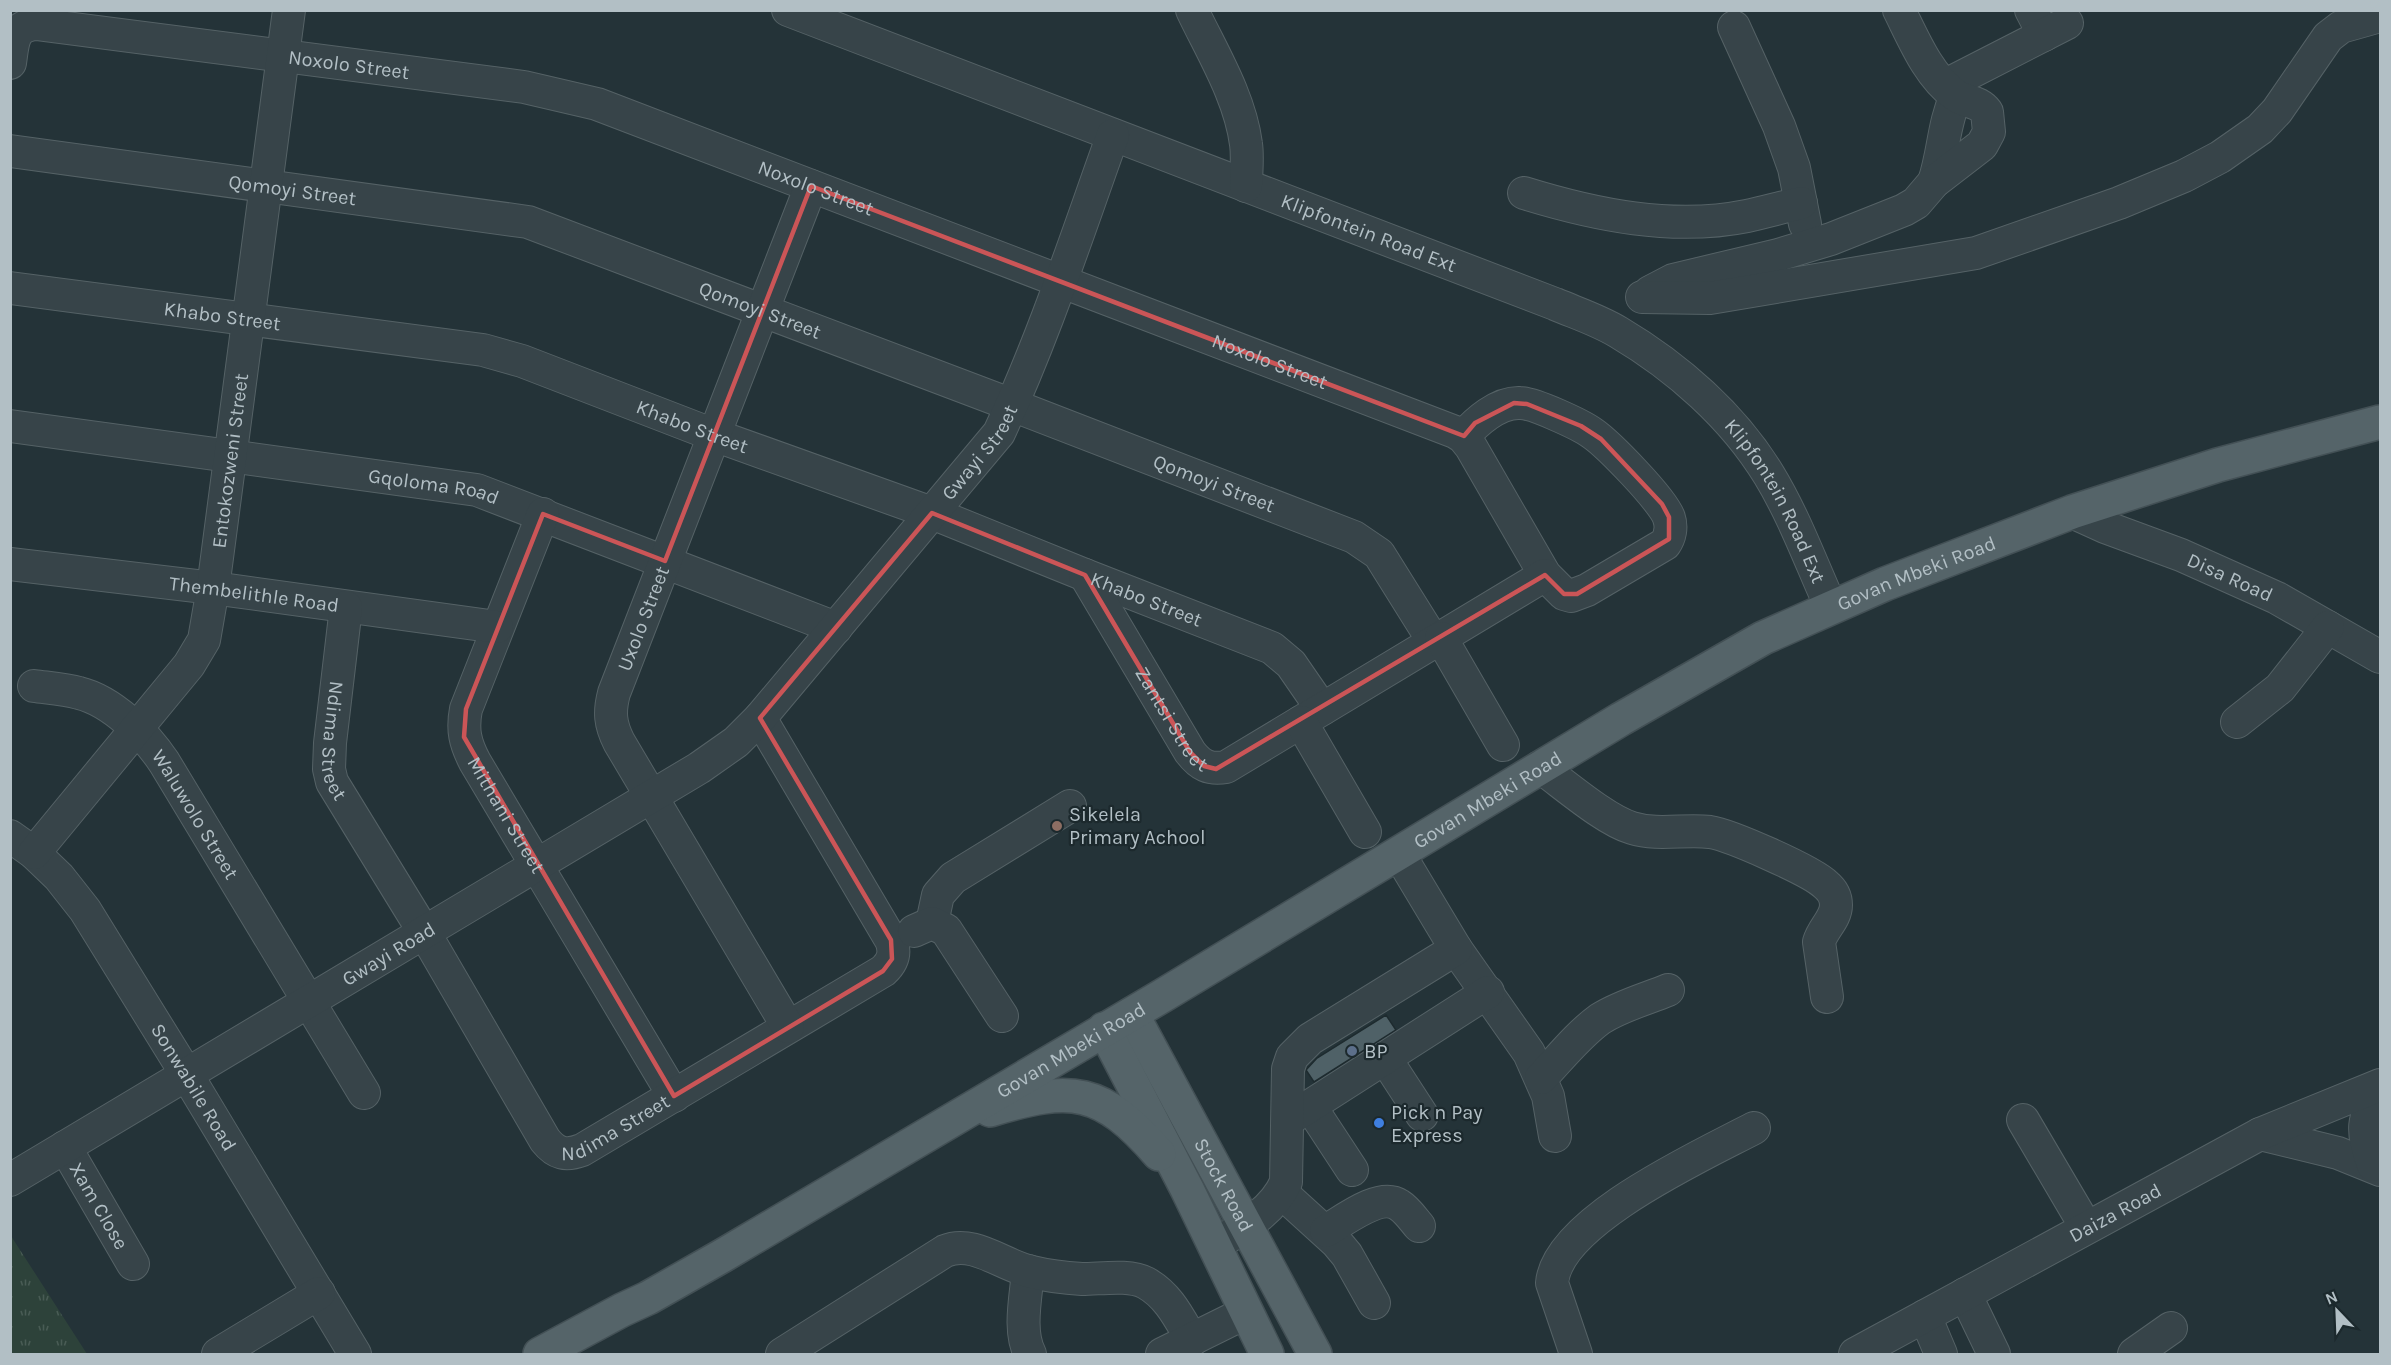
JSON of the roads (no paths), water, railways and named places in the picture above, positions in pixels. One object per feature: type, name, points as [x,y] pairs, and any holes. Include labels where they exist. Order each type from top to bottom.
[{"type":"main road","name":"Govan Mbeki Road","points":[[540,1354],[648,1298],[1118,1022],[1540,767],[1762,638],[1953,556],[2072,512],[2218,465],[2380,422]]},
{"type":"main road","name":"Stock Road","points":[[1118,1022],[1187,1189],[1267,1354]]},
{"type":"main road","name":"Stock Road","points":[[1118,1022],[1245,1226],[1315,1354]]},
{"type":"main road","points":[[954,1118],[1053,1095],[1074,1095],[1092,1099],[1123,1117],[1148,1141],[1187,1189]]},
{"type":"main road","name":"Govan Mbeki Road","points":[[584,1354],[648,1298]]},
{"type":"street","name":"Entokozweni Street","points":[[22,845],[135,728],[200,650],[206,632],[289,10]]},
{"type":"street","name":"Klipfontein Road Ext","points":[[788,10],[1556,304],[1616,331],[1689,383],[1740,435],[1773,483],[1831,607]]},
{"type":"street","points":[[1192,10],[1230,91],[1240,118],[1246,144],[1246,186]]},
{"type":"street","points":[[1616,331],[1642,297],[1673,280],[1809,245],[1891,217],[1916,202],[1934,182],[1982,145],[1989,132],[1989,118],[1983,107],[1951,90],[1922,57],[1899,10]]},
{"type":"street","points":[[1642,297],[1710,298],[1976,253],[2119,203],[2184,176],[2220,157],[2260,129],[2277,111],[2328,37],[2341,27],[2380,16]]},
{"type":"street","points":[[1934,182],[1941,162],[1951,90],[2047,23]]},
{"type":"street","name":"Noxolo Street","points":[[10,63],[14,40],[20,28],[36,24],[524,87],[567,96],[597,104],[1463,437]]},
{"type":"street","points":[[1734,27],[1779,126],[1794,168],[1809,245]]},
{"type":"street","name":"Gwayi Street","points":[[760,718],[999,433],[1061,282],[1113,135]]},
{"type":"street","name":"Qomoyi Street","points":[[10,151],[528,222],[1354,537],[1379,554],[1437,640]]},
{"type":"street","name":"Uxolo Street","points":[[788,1027],[616,736],[610,721],[610,710],[614,693],[811,186]]},
{"type":"street","points":[[1524,193],[1569,207],[1638,219],[1677,220],[1746,216],[1801,203]]},
{"type":"street","name":"Khabo Street","points":[[10,288],[247,318],[493,353],[522,361],[714,435],[932,513],[1279,651],[1291,664],[1312,715]]},
{"type":"street","points":[[1506,404],[1527,404],[1581,426],[1601,439],[1662,504],[1669,517],[1670,531],[1665,544],[1587,590],[1570,596],[1564,594],[1545,575],[1463,437],[1475,423],[1506,404]]},
{"type":"street","name":"Gqoloma Road","points":[[10,426],[477,490],[836,628]]},
{"type":"street","name":"Disa Road","points":[[2072,512],[2104,527],[2181,555],[2277,598],[2380,657]]},
{"type":"street","name":"Mithani Street","points":[[543,514],[466,709],[463,725],[464,737],[475,762],[674,1095]]},
{"type":"street","name":"Thembelithle Road","points":[[10,564],[213,588],[497,627]]},
{"type":"street","name":"Zantsi Street","points":[[1085,575],[1190,752],[1204,766],[1216,769],[1226,767],[1545,575]]},
{"type":"street","name":"Ndima Street","points":[[346,607],[328,769],[332,782],[424,932],[545,1140],[559,1153],[568,1154],[582,1150],[883,971],[892,960],[893,944]]},
{"type":"street","points":[[2237,722],[2280,688],[2328,627]]},
{"type":"street","points":[[1437,640],[1503,745]]},
{"type":"street","name":"Waluwolo Street","points":[[34,686],[73,691],[94,698],[148,739],[364,1093]]},
{"type":"street","points":[[1312,715],[1365,832]]},
{"type":"street","points":[[760,718],[893,944],[926,924],[932,923],[946,930],[1002,1016]]},
{"type":"street","name":"Gwayi Road","points":[[10,1180],[651,797],[723,752],[760,718]]},
{"type":"street","points":[[1540,767],[1591,804],[1627,826],[1647,831],[1699,831],[1721,834],[1809,873],[1824,883],[1832,891],[1836,904],[1833,917],[1819,942],[1827,997]]},
{"type":"street","points":[[932,923],[938,895],[953,878],[1070,806]]},
{"type":"street","name":"Sonwabile Road","points":[[22,845],[59,877],[85,910],[355,1354]]},
{"type":"street","points":[[1399,854],[1456,949],[1488,992],[1528,1053],[1548,1096],[1555,1136]]},
{"type":"street","points":[[1215,1245],[1245,1226],[1271,1205],[1282,1192],[1288,1173],[1299,1113],[1288,1069],[1298,1049],[1456,949]]},
{"type":"street","points":[[1541,1078],[1600,1019],[1668,990]]},
{"type":"street","points":[[1299,1113],[1488,992]]},
{"type":"street","points":[[1385,1058],[1422,1115]]},
{"type":"street","points":[[2377,1168],[2365,1142],[2364,1125],[2368,1108],[2380,1086]]},
{"type":"street","name":"Daiza Road","points":[[1855,1354],[2260,1134],[2380,1086]]},
{"type":"street","points":[[1299,1113],[1353,1170]]},
{"type":"street","points":[[2023,1120],[2086,1227]]},
{"type":"street","points":[[1576,1354],[1552,1283],[1553,1272],[1559,1259],[1618,1203],[1677,1168],[1754,1128]]},
{"type":"street","points":[[2260,1134],[2338,1153],[2377,1168]]},
{"type":"street","name":"Xam Close","points":[[64,1148],[133,1264]]},
{"type":"street","points":[[1282,1192],[1326,1231],[1347,1255],[1374,1303]]},
{"type":"street","points":[[1326,1231],[1370,1205],[1384,1201],[1401,1205],[1419,1226]]},
{"type":"street","points":[[782,1354],[954,1247],[969,1248],[1028,1271],[1079,1278],[1134,1279],[1144,1282],[1168,1300],[1192,1340]]},
{"type":"street","points":[[1028,1271],[1024,1329],[1025,1346],[1030,1354]]},
{"type":"street","points":[[218,1354],[319,1293]]},
{"type":"street","points":[[1965,1294],[1994,1354]]},
{"type":"street","points":[[1162,1354],[1247,1312]]},
{"type":"street","points":[[1925,1316],[1941,1354]]},
{"type":"street","points":[[2134,1354],[2171,1328]]},
{"type":"place","name":"Sikelela Primary Achool","points":[[1057,826]]},
{"type":"place","name":"BP","points":[[1352,1051]]},
{"type":"place","name":"Pick n Pay Express","points":[[1379,1123]]}]
